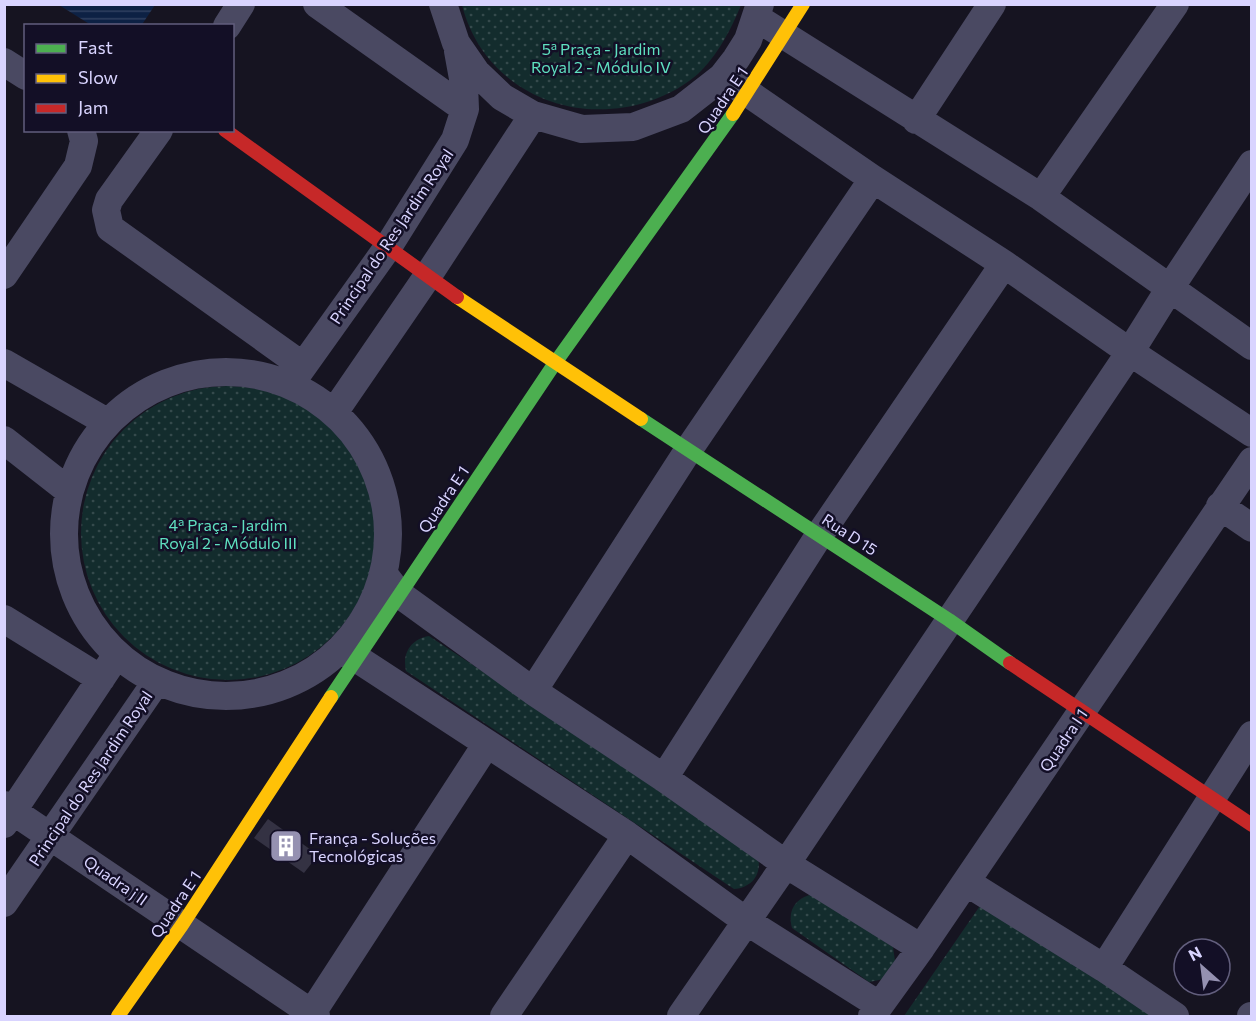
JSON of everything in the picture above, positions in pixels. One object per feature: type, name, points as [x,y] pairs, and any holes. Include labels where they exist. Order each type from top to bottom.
[{"type":"street","points":[[228,24],[241,4]]},
{"type":"street","points":[[317,4],[465,109]]},
{"type":"street","points":[[442,4],[456,43],[476,72],[502,97],[533,115],[582,129],[633,127],[681,109],[722,78],[748,40],[759,11],[783,36],[1041,197],[1251,346]]},
{"type":"street","name":"Quadra E 1","points":[[392,585],[555,363],[748,93],[803,4]]},
{"type":"street","points":[[916,120],[992,4]]},
{"type":"street","points":[[1041,197],[1175,4]]},
{"type":"street","name":"Principal do Res Jardim Royal","points":[[297,374],[388,247],[455,140],[465,109],[464,84],[456,43]]},
{"type":"street","points":[[4,62],[24,75]]},
{"type":"street","points":[[722,78],[1004,264],[1251,433]]},
{"type":"street","points":[[335,411],[427,277],[533,115]]},
{"type":"street","points":[[4,275],[78,166],[84,141],[82,132]]},
{"type":"street","points":[[158,132],[110,200],[106,210],[110,228],[297,374],[335,411],[372,458],[389,516],[392,585],[368,616],[348,654],[300,680],[253,695],[203,696],[156,682],[116,656],[87,621],[69,580],[63,536],[69,491],[82,457],[105,421],[140,396],[185,377],[234,371],[297,374]]},
{"type":"street","name":"Rua D 15","points":[[228,132],[427,277],[555,363],[820,534],[1251,825]]},
{"type":"street","points":[[681,1017],[1130,352],[1251,164]]},
{"type":"street","points":[[533,691],[689,449],[873,179]]},
{"type":"street","points":[[664,778],[820,534],[1004,264]]},
{"type":"street","points":[[4,363],[105,421]]},
{"type":"street","points":[[4,440],[69,491]]},
{"type":"street","name":"Quadra I 1","points":[[875,1011],[921,948],[1251,461]]},
{"type":"street","points":[[1220,506],[1251,528]]},
{"type":"street","points":[[392,585],[533,691],[664,778],[786,864],[921,948]]},
{"type":"street","points":[[4,619],[100,680]]},
{"type":"street","points":[[348,654],[627,835],[875,1011]]},
{"type":"street","name":"Quadra E 1","points":[[118,1017],[182,925],[348,654]]},
{"type":"street","points":[[8,813],[116,656]]},
{"type":"street","name":"Principal do Res Jardim Royal","points":[[4,903],[156,682]]},
{"type":"street","points":[[1104,968],[1251,735]]},
{"type":"street","points":[[313,1016],[486,745]]},
{"type":"street","name":"Quadra j II","points":[[8,813],[50,835],[313,1016]]},
{"type":"street","points":[[504,1017],[627,835]]},
{"type":"street","points":[[966,882],[1104,968],[1175,1017]]},
{"type":"green space","name":"5ª Praça - Jardim Royal 2 - Módulo IV","points":[[462,4],[741,5],[714,56],[696,76],[684,85],[650,101],[620,108],[590,109],[561,104],[534,94],[510,79],[489,59],[473,34]]},
{"type":"green space","name":"4ª Praça - Jardim Royal 2 - Módulo III","points":[[228,386],[257,389],[284,397],[310,411],[332,429],[350,451],[364,477],[372,504],[375,533],[372,562],[364,589],[350,615],[332,637],[310,655],[284,669],[257,677],[228,680],[199,677],[172,669],[146,655],[124,637],[106,615],[92,589],[84,562],[81,533],[84,504],[92,477],[106,451],[124,429],[146,411],[172,397],[199,389]]},
{"type":"green space","points":[[429,636],[757,853],[758,872],[752,882],[734,889],[406,671],[405,658],[409,648],[417,640]]},
{"type":"green space","points":[[814,894],[893,947],[895,961],[884,979],[869,982],[792,928],[791,916],[794,905],[802,898]]},
{"type":"green space","points":[[984,900],[1156,1016],[904,1016]]},
{"type":"water","points":[[59,5],[155,5],[142,24],[89,24]]},
{"type":"building","name":"França - Soluções Tecnológicas","points":[[268,819],[318,855],[304,873],[254,838]]},
{"type":"traffic: fast","points":[[331,697],[555,363],[733,114]]},
{"type":"traffic: fast","points":[[641,419],[949,620],[1010,663]]},
{"type":"traffic: slow","points":[[733,114],[803,4]]},
{"type":"traffic: slow","points":[[457,297],[641,419]]},
{"type":"traffic: slow","points":[[118,1016],[182,925],[331,697]]},
{"type":"traffic: jam","points":[[228,132],[457,297]]},
{"type":"traffic: jam","points":[[1010,663],[1252,825]]},
{"type":"place","name":"França - Soluções Tecnológicas","points":[[286,846]]}]
